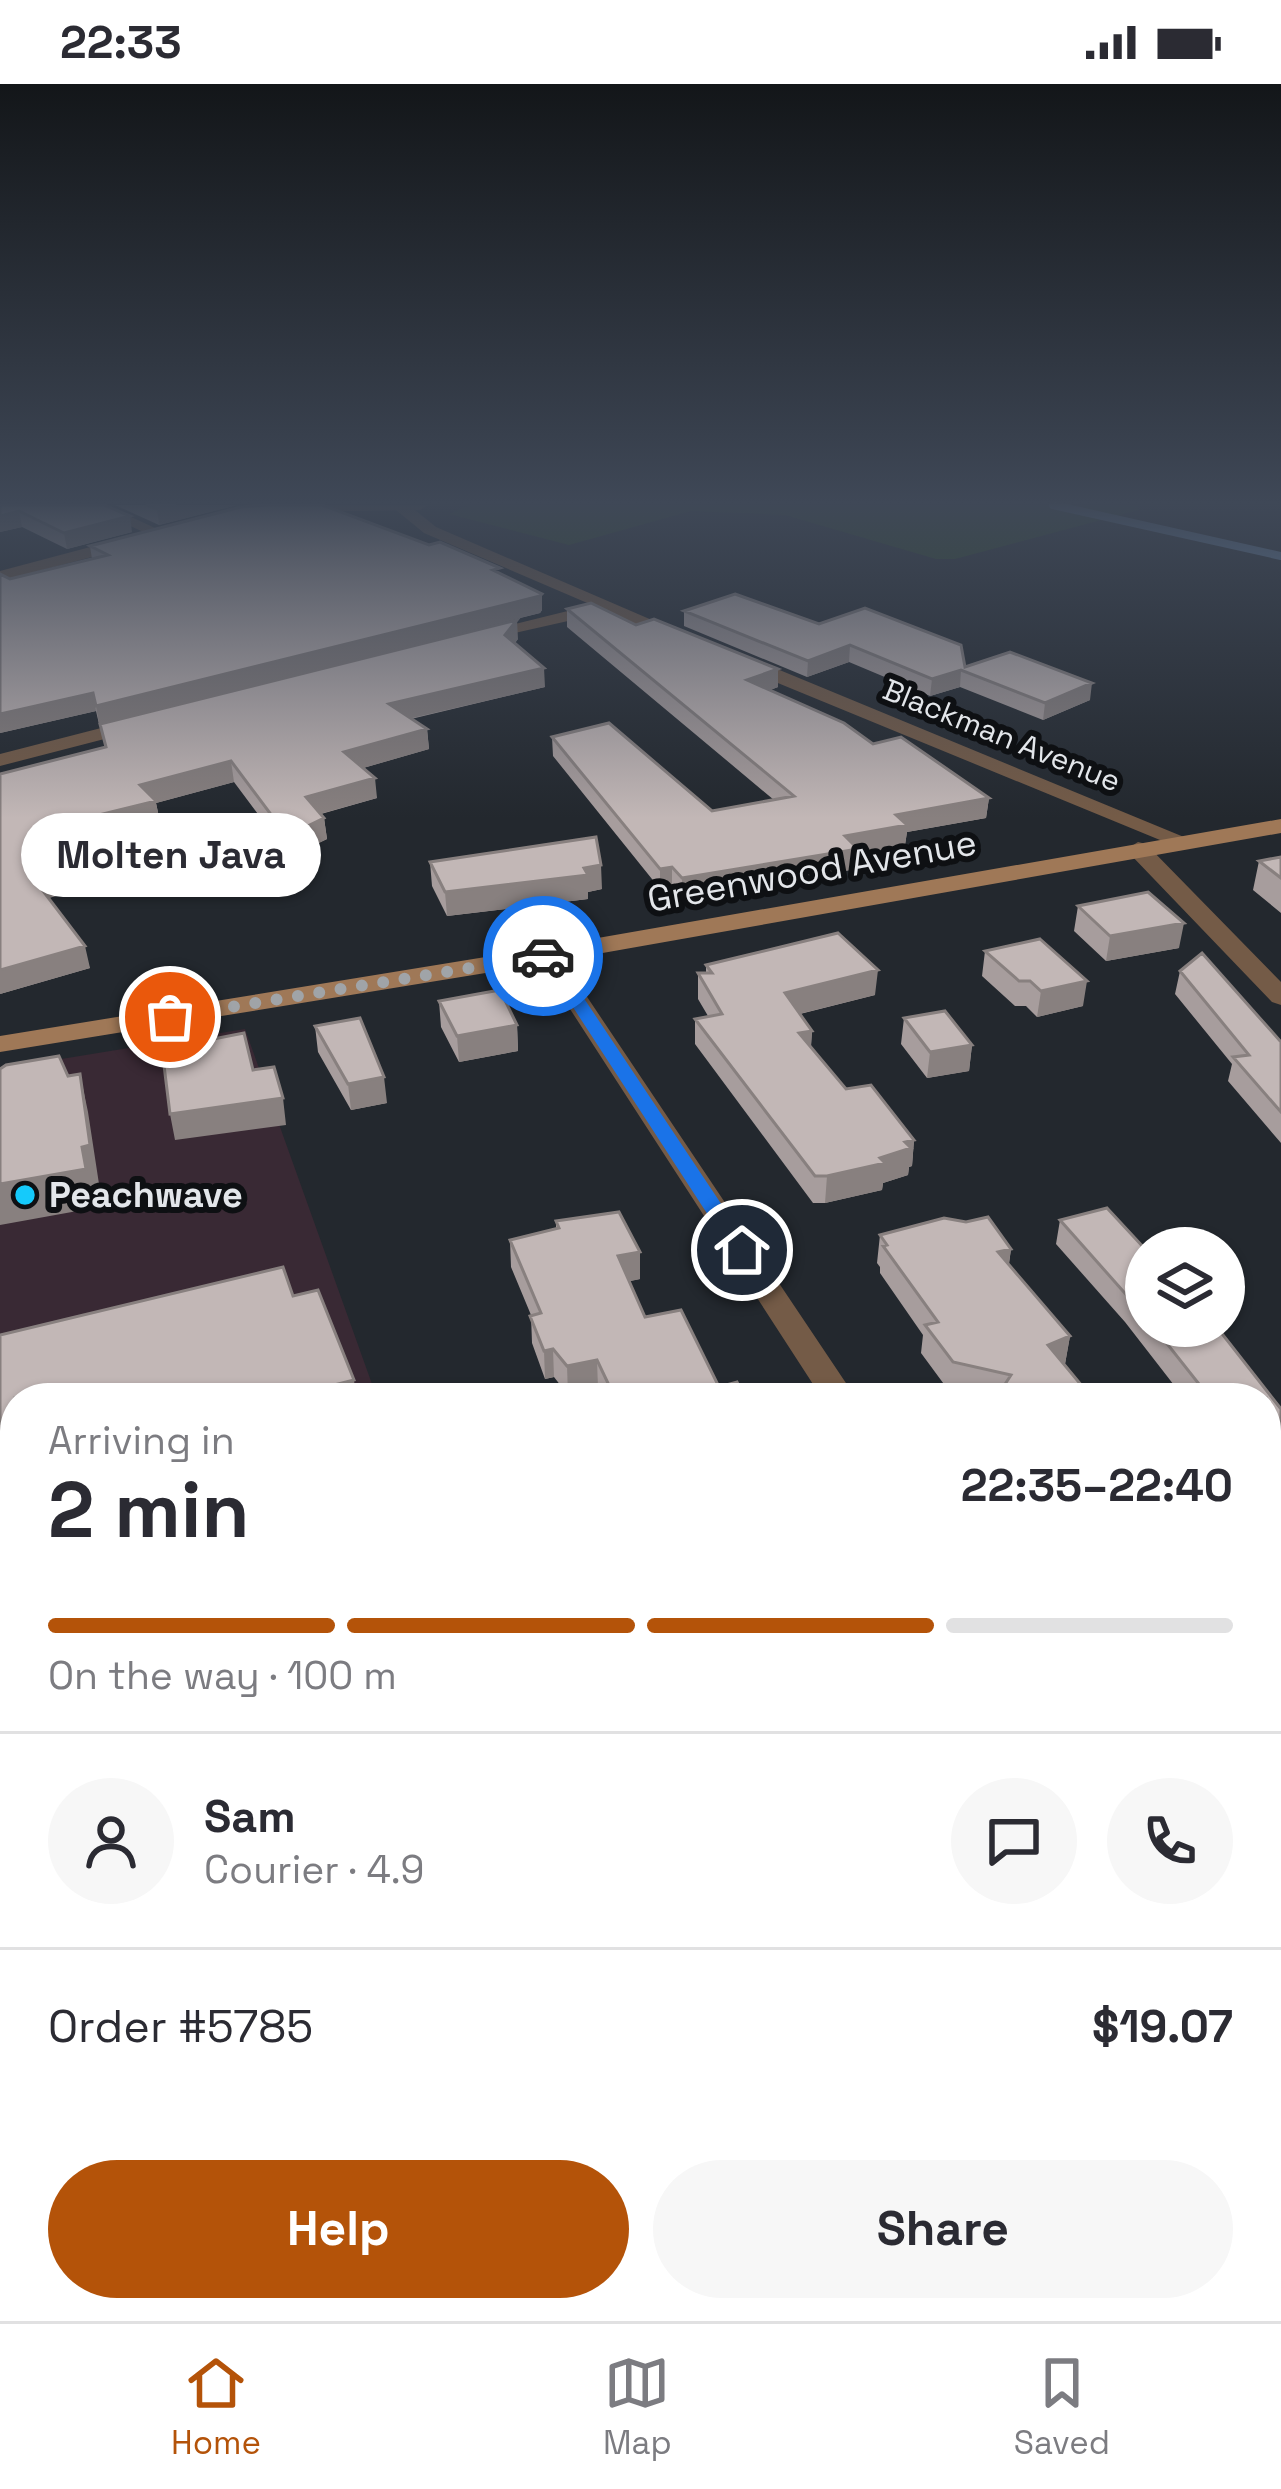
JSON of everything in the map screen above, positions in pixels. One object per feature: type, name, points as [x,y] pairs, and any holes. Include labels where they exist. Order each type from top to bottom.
[{"type":"main road","name":"Greenwood Avenue","points":[[0,1044],[547,955],[1281,826]]},
{"type":"street","points":[[449,646],[594,609]]},
{"type":"street","points":[[615,609],[692,641]]},
{"type":"street","name":"Blackman Avenue","points":[[714,650],[1186,842]]},
{"type":"street","points":[[0,760],[157,720]]},
{"type":"street","points":[[1138,849],[1281,997]]},
{"type":"street","points":[[547,955],[829,1383]]},
{"type":"shaded area","points":[[245,1029],[372,1383],[0,1383],[0,1069]]},
{"type":"building","points":[[0,609],[486,609],[96,706],[93,693],[0,714]]},
{"type":"building","points":[[567,609],[604,609],[636,625],[654,619],[778,669],[747,680],[844,723],[873,744],[901,737],[989,798],[896,815],[907,825],[845,836],[858,849],[682,878],[672,867],[660,869],[552,737],[609,723],[712,811],[794,796]]},
{"type":"building","points":[[778,609],[819,624],[869,609],[961,645],[965,667],[1010,652],[1092,683],[1045,703],[961,670],[932,679],[850,645],[808,661],[684,611]]},
{"type":"building","points":[[517,620],[505,635],[544,668],[389,704],[427,729],[344,752],[375,778],[306,797],[324,818],[287,836],[231,761],[140,785],[156,801],[78,820],[86,828],[75,833],[91,863],[34,879],[85,946],[0,970],[0,774],[106,747],[100,724]]},
{"type":"building","points":[[596,837],[601,865],[584,868],[588,875],[445,892],[430,862]]},
{"type":"building","points":[[1281,857],[1281,878],[1259,861]]},
{"type":"building","points":[[1148,892],[1184,923],[1110,936],[1078,906]]},
{"type":"building","points":[[838,933],[878,970],[785,993],[812,1031],[799,1033],[846,1089],[871,1085],[914,1140],[905,1142],[911,1148],[880,1158],[885,1163],[815,1176],[695,1019],[722,1014],[698,973],[712,973],[706,965]]},
{"type":"building","points":[[1040,939],[1087,981],[1041,991],[1030,981],[1019,981],[985,951]]},
{"type":"building","points":[[1202,953],[1281,1042],[1281,1112],[1233,1057],[1249,1055],[1180,971]]},
{"type":"building","points":[[500,990],[517,1025],[457,1036],[439,1001]]},
{"type":"building","points":[[945,1011],[972,1045],[930,1052],[904,1018]]},
{"type":"building","points":[[360,1018],[384,1077],[348,1084],[315,1026]]},
{"type":"building","points":[[244,1033],[253,1070],[274,1067],[283,1098],[170,1114],[162,1049]]},
{"type":"building","points":[[59,1056],[68,1076],[80,1074],[90,1145],[82,1147],[86,1169],[0,1184],[0,1069]]},
{"type":"building","points":[[1107,1208],[1125,1227],[1125,1293],[1060,1220]]},
{"type":"building","points":[[619,1212],[640,1252],[618,1256],[645,1317],[681,1310],[717,1383],[608,1383],[597,1360],[567,1366],[553,1349],[544,1351],[530,1316],[541,1313],[510,1240],[559,1228],[556,1221]]},
{"type":"building","points":[[988,1217],[1011,1249],[998,1252],[1070,1336],[1048,1345],[1080,1383],[1006,1383],[1011,1375],[953,1362],[925,1325],[938,1322],[883,1246],[887,1245],[880,1235],[944,1218],[966,1222]]},
{"type":"building","points":[[283,1267],[293,1296],[318,1290],[354,1380],[0,1383],[0,1335]]},
{"type":"building","points":[[1170,1347],[1232,1347],[1261,1383],[1198,1383]]},
{"type":"way so far","points":[[170,1017],[543,956]]},
{"type":"place","name":"Molten Java","points":[[170,1017]]},
{"type":"place","name":"Peachwave","points":[[25,1195]]},
{"type":"route","points":[[543,956],[547,955],[742,1250]]}]
